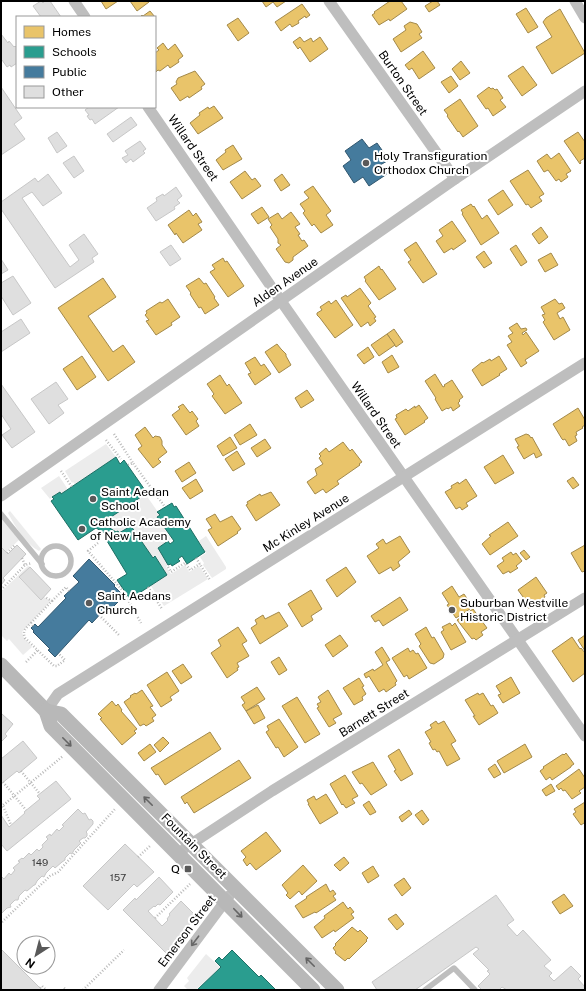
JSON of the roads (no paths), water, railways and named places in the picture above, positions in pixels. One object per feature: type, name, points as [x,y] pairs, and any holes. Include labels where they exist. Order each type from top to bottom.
[{"type":"main road","name":"Fountain Street","points":[[1,664],[46,711],[51,726],[226,900],[313,990]]},
{"type":"main road","name":"Fountain Street","points":[[46,711],[61,714],[337,990]]},
{"type":"street","points":[[74,1],[84,16]]},
{"type":"street","name":"Burton Street","points":[[329,1],[455,179]]},
{"type":"street","points":[[576,1],[585,18]]},
{"type":"street","name":"Alden Avenue","points":[[1,496],[455,179],[585,91]]},
{"type":"street","name":"Willard Street","points":[[149,108],[281,301],[585,736]]},
{"type":"street","name":"Mc Kinley Avenue","points":[[46,711],[58,694],[585,363]]},
{"type":"street","name":"Barnett Street","points":[[178,853],[272,791],[585,598]]},
{"type":"street","name":"Emerson Street","points":[[159,990],[236,888]]},
{"type":"lane","points":[[1,514],[50,575],[60,576],[64,574],[70,567],[70,557],[64,549],[55,547],[43,554],[42,564]]},
{"type":"lane","points":[[425,990],[454,968],[476,990]]},
{"type":"place","name":"Holy Transfiguration Orthodox Church","points":[[366,163]]},
{"type":"place","name":"Saint Aedan School","points":[[93,499]]},
{"type":"place","name":"Catholic Academy of New Haven","points":[[82,529]]},
{"type":"place","name":"Saint Aedans Church","points":[[89,603]]},
{"type":"place","name":"Suburban Westville Historic District","points":[[452,610]]},
{"type":"place","name":"Q","points":[[188,869]]}]
